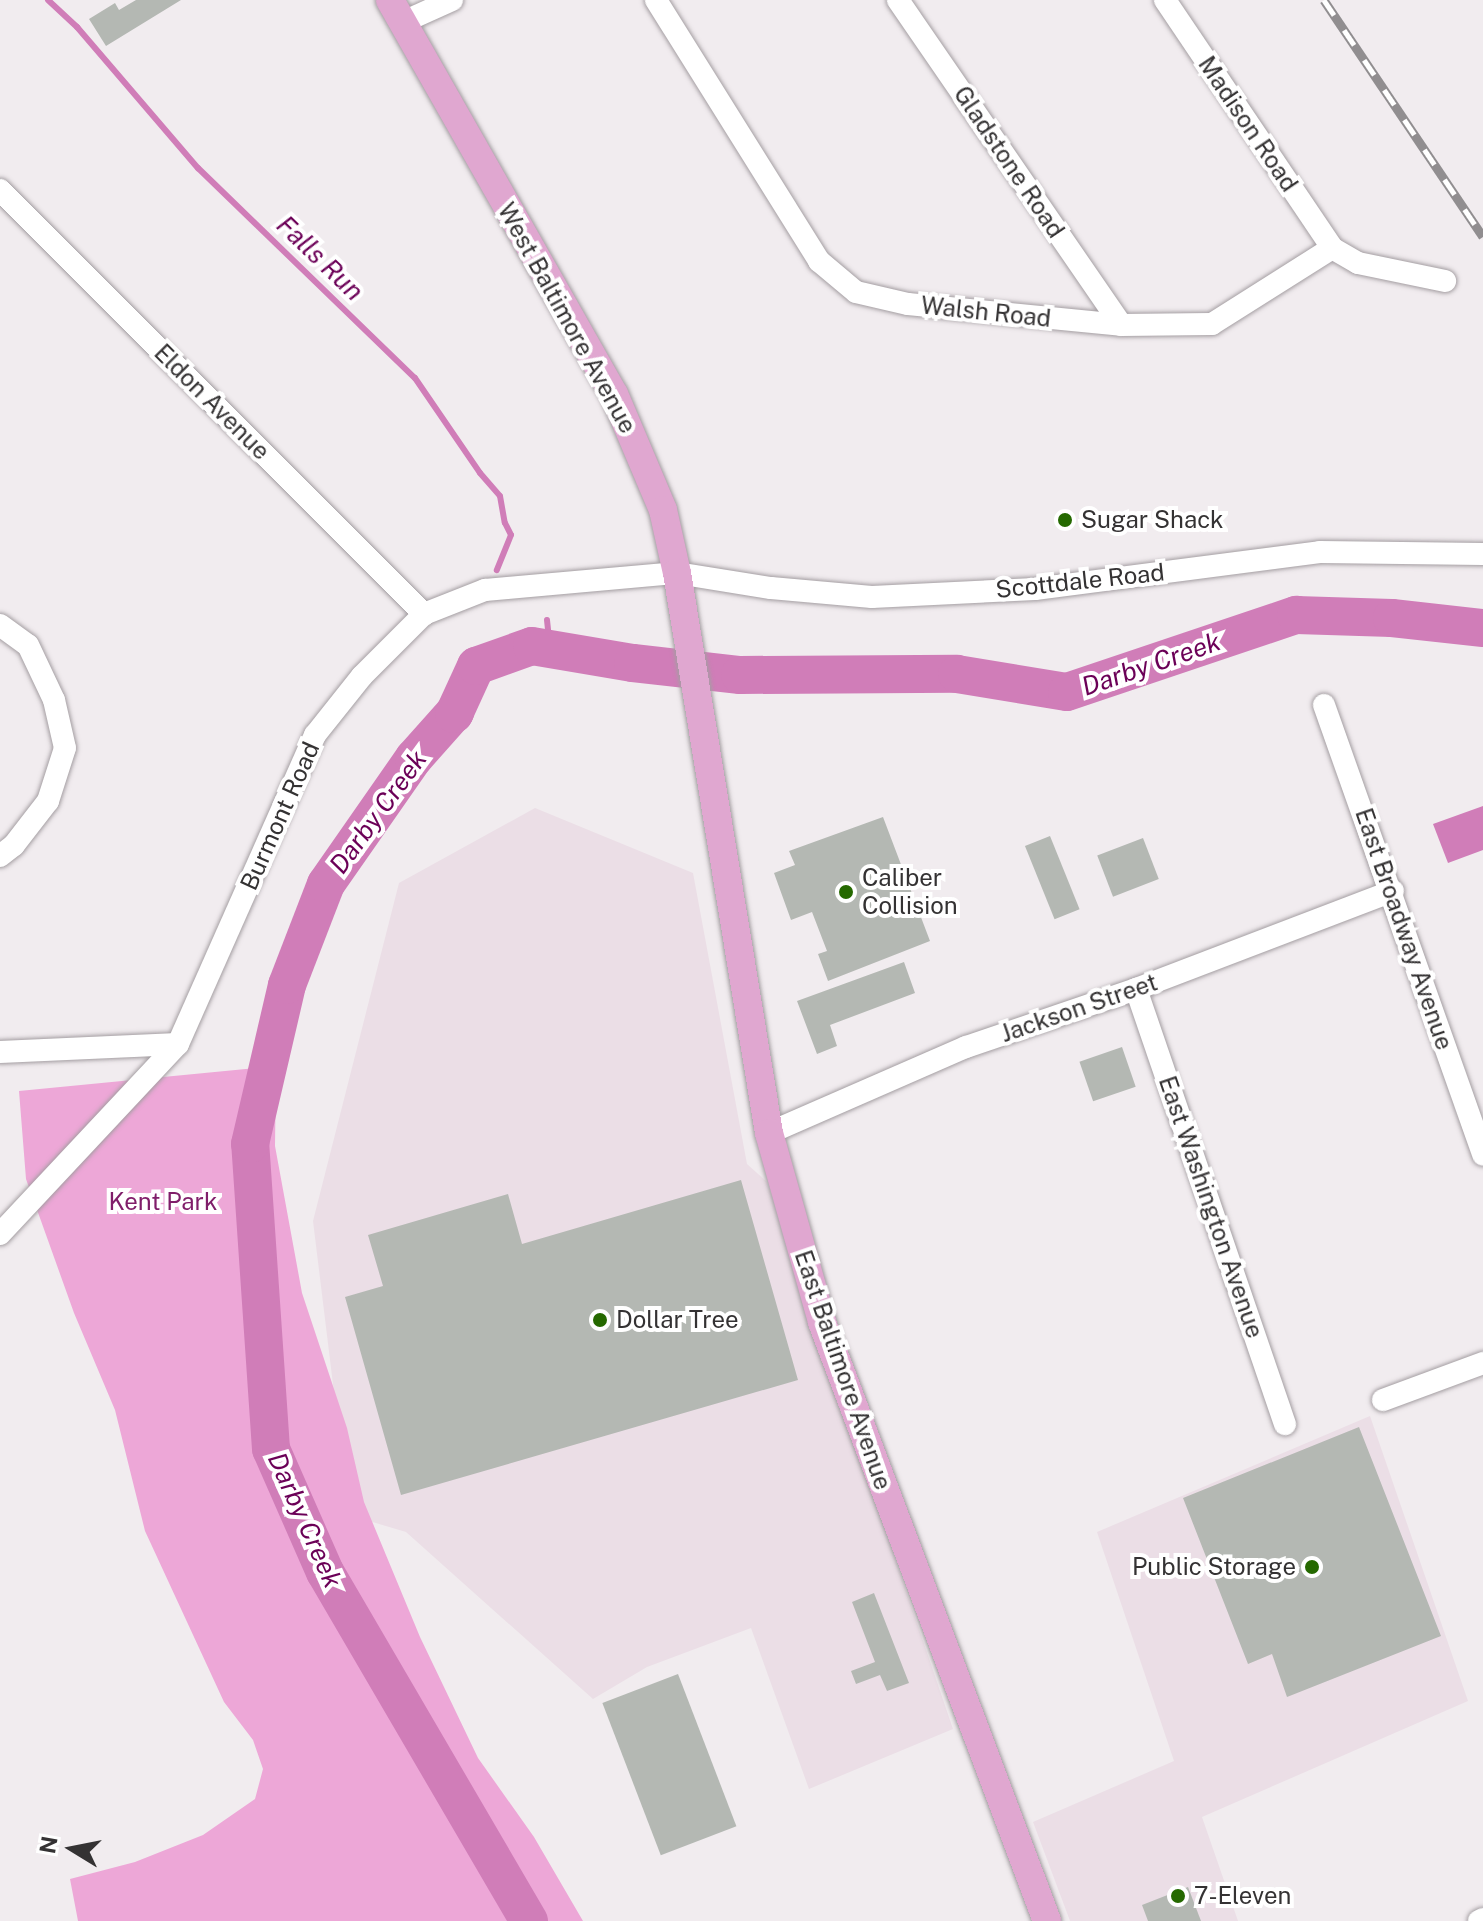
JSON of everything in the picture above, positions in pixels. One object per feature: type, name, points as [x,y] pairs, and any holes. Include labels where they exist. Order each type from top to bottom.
[{"type":"main road","name":"West Baltimore Avenue","points":[[395,11],[614,394],[663,510],[677,573],[705,752]]},
{"type":"main road","name":"East Baltimore Avenue","points":[[705,752],[769,1133],[822,1322],[1047,1921]]},
{"type":"street","points":[[395,11],[452,0]]},
{"type":"street","name":"Walsh Road","points":[[656,0],[819,261],[856,292],[908,304],[1121,325],[1212,324],[1332,248]]},
{"type":"street","name":"Gladstone Road","points":[[898,0],[1121,325]]},
{"type":"street","name":"Madison Road","points":[[1165,0],[1332,248]]},
{"type":"street","name":"Eldon Avenue","points":[[0,190],[424,614]]},
{"type":"street","points":[[1332,248],[1358,263],[1445,281]]},
{"type":"street","name":"Scottdale Road","points":[[677,573],[771,588],[872,597],[1035,589],[1320,552],[1483,554]]},
{"type":"street","name":"Burmont Road","points":[[0,1234],[178,1044],[315,735],[362,676],[424,614],[485,590],[677,573]]},
{"type":"street","points":[[0,625],[28,645],[54,700],[65,748],[48,801],[14,845],[0,856]]},
{"type":"street","name":"East Broadway Avenue","points":[[1324,705],[1393,891],[1483,1155]]},
{"type":"street","name":"Jackson Street","points":[[769,1133],[966,1047],[1136,989],[1393,891]]},
{"type":"street","name":"East Washington Avenue","points":[[1136,989],[1285,1424]]},
{"type":"street","points":[[0,1052],[178,1044]]},
{"type":"street","points":[[1383,1400],[1483,1363]]},
{"type":"shaded area","points":[[1483,806],[1483,850],[1448,863],[1433,824]]},
{"type":"shaded area","points":[[535,808],[693,873],[747,1164],[767,1182],[953,1729],[809,1789],[751,1628],[647,1667],[593,1699],[406,1532],[349,1515],[313,1221],[399,883]]},
{"type":"shaded area","points":[[1370,1416],[1468,1701],[1202,1817],[1238,1921],[1070,1921],[1033,1822],[1174,1761],[1097,1532]]},
{"type":"green space","name":"Kent Park","points":[[276,1066],[275,1146],[302,1293],[347,1428],[364,1502],[420,1637],[478,1758],[534,1837],[583,1921],[78,1921],[70,1879],[135,1862],[203,1835],[255,1799],[263,1769],[253,1740],[224,1702],[145,1531],[115,1410],[74,1313],[26,1179],[19,1091]]},
{"type":"building","points":[[136,0],[181,0],[106,46],[89,19],[115,3],[119,10]]},
{"type":"building","name":"Caliber Collision","points":[[883,817],[930,941],[828,981],[818,954],[827,951],[812,912],[791,920],[774,873],[795,865],[789,851]]},
{"type":"building","points":[[1050,836],[1080,909],[1055,919],[1025,846]]},
{"type":"building","points":[[1143,838],[1159,879],[1113,897],[1097,856]]},
{"type":"building","points":[[904,962],[915,993],[830,1025],[837,1046],[817,1054],[797,1001]]},
{"type":"building","points":[[1122,1047],[1136,1087],[1093,1101],[1079,1062]]},
{"type":"building","points":[[741,1180],[798,1380],[401,1495],[345,1297],[383,1286],[368,1235],[508,1194],[522,1244]]},
{"type":"building","name":"Public Storage","points":[[1359,1427],[1441,1636],[1287,1697],[1272,1654],[1248,1664],[1183,1498]]},
{"type":"building","points":[[874,1593],[909,1683],[887,1691],[880,1675],[856,1684],[851,1671],[875,1662],[852,1602]]},
{"type":"building","points":[[678,1674],[736,1826],[661,1855],[602,1703]]},
{"type":"building","name":"7-Eleven","points":[[1188,1887],[1201,1921],[1148,1921],[1142,1905]]},
{"type":"waterway","name":"Falls Run","points":[[48,0],[77,27],[198,168],[415,378],[480,473],[500,496],[505,523],[511,535],[497,570]]},
{"type":"waterway","name":"Darby Creek","points":[[529,1921],[325,1572],[271,1449],[250,1144],[287,985],[326,884],[414,758],[454,714],[476,666],[532,646],[633,663],[740,675],[957,674],[1067,692],[1296,615],[1392,618],[1483,628]]},
{"type":"waterway","points":[[547,620],[550,649]]},
{"type":"railway","points":[[1324,0],[1483,237]]},
{"type":"place","name":"Sugar Shack","points":[[1065,520]]},
{"type":"place","name":"Caliber Collision","points":[[846,892]]},
{"type":"place","name":"Dollar Tree","points":[[600,1320]]},
{"type":"place","name":"Public Storage","points":[[1312,1567]]},
{"type":"place","name":"7-Eleven","points":[[1178,1896]]}]
